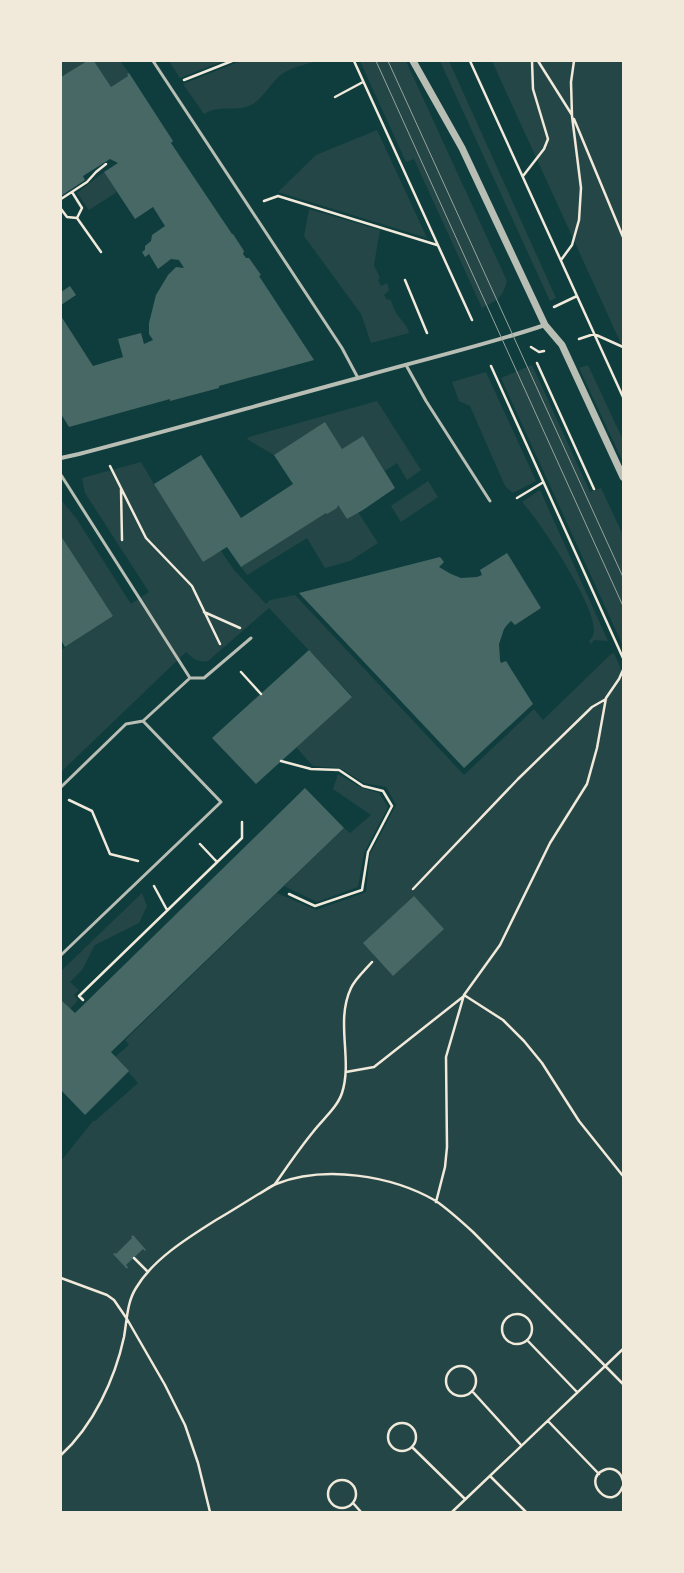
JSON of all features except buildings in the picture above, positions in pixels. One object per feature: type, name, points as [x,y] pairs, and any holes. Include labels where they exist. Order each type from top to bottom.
[{"type":"street","points":[[413,61],[462,148],[545,326],[562,345],[623,477]]},
{"type":"street","points":[[61,458],[230,414],[545,326]]},
{"type":"lane","points":[[153,61],[250,206],[342,348],[358,378]]},
{"type":"lane","points":[[406,365],[423,395],[490,501]]},
{"type":"lane","points":[[61,475],[190,678]]},
{"type":"lane","points":[[61,787],[126,724],[143,721],[190,678],[204,678],[251,638]]},
{"type":"lane","points":[[61,955],[221,802],[143,721]]},
{"type":"path","points":[[169,86],[232,61]]},
{"type":"path","points":[[354,61],[472,320]]},
{"type":"path","points":[[470,61],[623,397]]},
{"type":"path","points":[[523,176],[544,149],[548,139],[533,89],[532,61]]},
{"type":"path","points":[[538,61],[572,116],[623,237]]},
{"type":"path","points":[[561,261],[572,245],[579,220],[580,188],[572,116],[571,82],[574,61]]},
{"type":"path","points":[[335,97],[363,82]]},
{"type":"path","points":[[61,199],[87,182],[106,164]]},
{"type":"path","points":[[72,192],[82,208],[77,218]]},
{"type":"path","points":[[250,206],[278,196],[437,245]]},
{"type":"path","points":[[61,209],[67,217],[77,218],[101,252]]},
{"type":"path","points":[[406,280],[427,333]]},
{"type":"path","points":[[554,307],[577,296]]},
{"type":"path","points":[[575,340],[594,334],[623,347]]},
{"type":"path","points":[[537,363],[594,489]]},
{"type":"path","points":[[491,366],[542,483],[623,658]]},
{"type":"path","points":[[110,466],[146,538],[192,586],[227,657]]},
{"type":"path","points":[[517,498],[542,483]]},
{"type":"path","points":[[121,487],[122,540]]},
{"type":"path","points":[[204,612],[243,630],[251,638]]},
{"type":"path","points":[[412,888],[518,779],[592,707],[606,698],[619,679],[623,670]]},
{"type":"path","points":[[241,672],[261,694]]},
{"type":"path","points":[[346,1072],[374,1067],[464,995],[500,945],[550,843],[587,784],[597,748],[606,698]]},
{"type":"path","points":[[281,761],[311,769],[339,770],[363,786],[383,791],[392,806],[368,852],[362,890],[315,906],[289,894]]},
{"type":"path","points":[[67,799],[92,811],[110,854],[154,865]]},
{"type":"path","points":[[83,1000],[79,996],[242,838],[242,822]]},
{"type":"path","points":[[189,832],[217,862]]},
{"type":"path","points":[[147,872],[167,910]]},
{"type":"path","points":[[275,1185],[312,1133],[335,1106],[341,1096],[346,1072],[343,1016],[346,1000],[351,986],[372,962]]},
{"type":"path","points":[[464,995],[503,1020],[524,1041],[542,1063],[579,1121],[623,1176]]},
{"type":"path","points":[[436,1202],[445,1166],[447,1147],[446,1057],[464,995]]},
{"type":"path","points":[[61,1455],[78,1437],[99,1405],[124,1338],[131,1297],[137,1286],[148,1272],[168,1254],[202,1228],[275,1185],[298,1178],[318,1175],[358,1175],[374,1178],[403,1187],[436,1202],[473,1232],[623,1384]]},
{"type":"path","points":[[134,1258],[148,1272]]},
{"type":"path","points":[[61,1278],[107,1295],[114,1300],[127,1318],[165,1384],[184,1425],[198,1463],[210,1512]]},
{"type":"path","points":[[517,1314],[526,1317],[530,1321],[532,1331],[527,1340],[519,1344],[510,1342],[506,1339],[503,1335],[502,1326],[508,1317],[517,1314]]},
{"type":"path","points":[[527,1340],[577,1392]]},
{"type":"path","points":[[452,1512],[623,1349]]},
{"type":"path","points":[[463,1366],[472,1370],[476,1379],[476,1384],[472,1392],[462,1396],[453,1393],[447,1385],[447,1376],[454,1368],[463,1366]]},
{"type":"path","points":[[472,1392],[521,1445]]},
{"type":"path","points":[[548,1420],[599,1474]]},
{"type":"path","points":[[397,1424],[407,1424],[414,1429],[416,1438],[412,1447],[409,1450],[401,1451],[392,1447],[389,1434],[393,1426],[397,1424]]},
{"type":"path","points":[[412,1447],[466,1499]]},
{"type":"path","points":[[623,1481],[621,1476],[613,1469],[602,1470],[596,1478],[595,1484],[601,1494],[606,1497],[617,1495],[623,1486]]},
{"type":"path","points":[[490,1476],[526,1512]]},
{"type":"path","points":[[345,1480],[353,1485],[357,1493],[353,1503],[342,1508],[333,1505],[330,1501],[328,1492],[336,1481],[345,1480]]},
{"type":"path","points":[[353,1503],[361,1512]]},
{"type":"shaded area","points":[[61,61],[87,61],[61,77]]},
{"type":"shaded area","points":[[94,61],[120,61],[129,73],[127,74],[128,76],[111,87]]},
{"type":"shaded area","points":[[169,61],[223,61],[180,78]]},
{"type":"shaded area","points":[[241,61],[317,61],[285,72],[259,99],[249,106],[243,108],[216,109],[204,114],[183,84]]},
{"type":"shaded area","points":[[360,61],[406,61],[507,281],[501,295],[492,303],[482,308],[414,159],[406,162]]},
{"type":"shaded area","points":[[440,61],[449,61],[556,298],[550,301]]},
{"type":"shaded area","points":[[492,61],[623,61],[623,348]]},
{"type":"shaded area","points":[[377,130],[427,238],[278,192],[316,155]]},
{"type":"shaded area","points":[[104,172],[117,192],[89,210],[77,193]]},
{"type":"shaded area","points":[[309,209],[380,230],[374,265],[380,278],[378,280],[381,286],[387,283],[389,290],[384,295],[387,300],[390,299],[396,313],[407,327],[409,333],[371,343],[361,314],[304,236]]},
{"type":"shaded area","points":[[532,365],[590,492],[601,488],[623,535],[623,646],[501,378]]},
{"type":"shaded area","points":[[588,365],[623,440],[623,462],[579,368]]},
{"type":"shaded area","points":[[486,372],[536,481],[513,493],[505,486],[470,406],[459,401],[452,382]]},
{"type":"shaded area","points":[[377,401],[421,470],[407,480],[397,463],[385,471],[363,437],[342,449],[325,423],[274,455],[247,439],[249,437]]},
{"type":"shaded area","points":[[141,462],[154,484],[221,551],[234,570],[266,604],[270,600],[295,595],[464,775],[534,709],[543,720],[610,655],[614,653],[623,674],[623,1512],[61,1512],[61,1161],[93,1121],[95,1121],[138,1083],[115,1057],[129,1045],[125,1040],[277,893],[316,910],[366,892],[370,854],[396,805],[386,787],[364,783],[340,768],[313,766],[296,747],[352,696],[269,608],[208,661],[196,660],[186,652],[61,772],[61,650],[113,616],[61,536],[61,500],[76,518],[131,604],[149,592],[85,493],[82,478]]},
{"type":"shaded area","points":[[428,481],[438,497],[401,522],[391,506]]},
{"type":"shaded area","points":[[540,490],[608,641],[594,640],[591,644],[589,641],[593,636],[594,630],[592,618],[586,602],[553,544],[522,502]]},
{"type":"shaded area","points":[[338,505],[347,519],[358,512],[378,543],[350,561],[325,568],[307,538],[247,575],[241,567]]},
{"type":"shaded area","points":[[338,774],[362,788],[379,793],[388,807],[364,853],[358,887],[317,902],[284,886],[344,828],[350,833],[371,815],[333,789]]},
{"type":"shaded area","points":[[142,893],[147,906],[139,923],[95,945],[82,970],[70,982],[79,990],[74,995],[78,1000],[70,1009],[61,1000],[61,971]]},
{"type":"tram line","points":[[376,61],[623,606]]},
{"type":"tram line","points":[[388,61],[623,577]]}]
